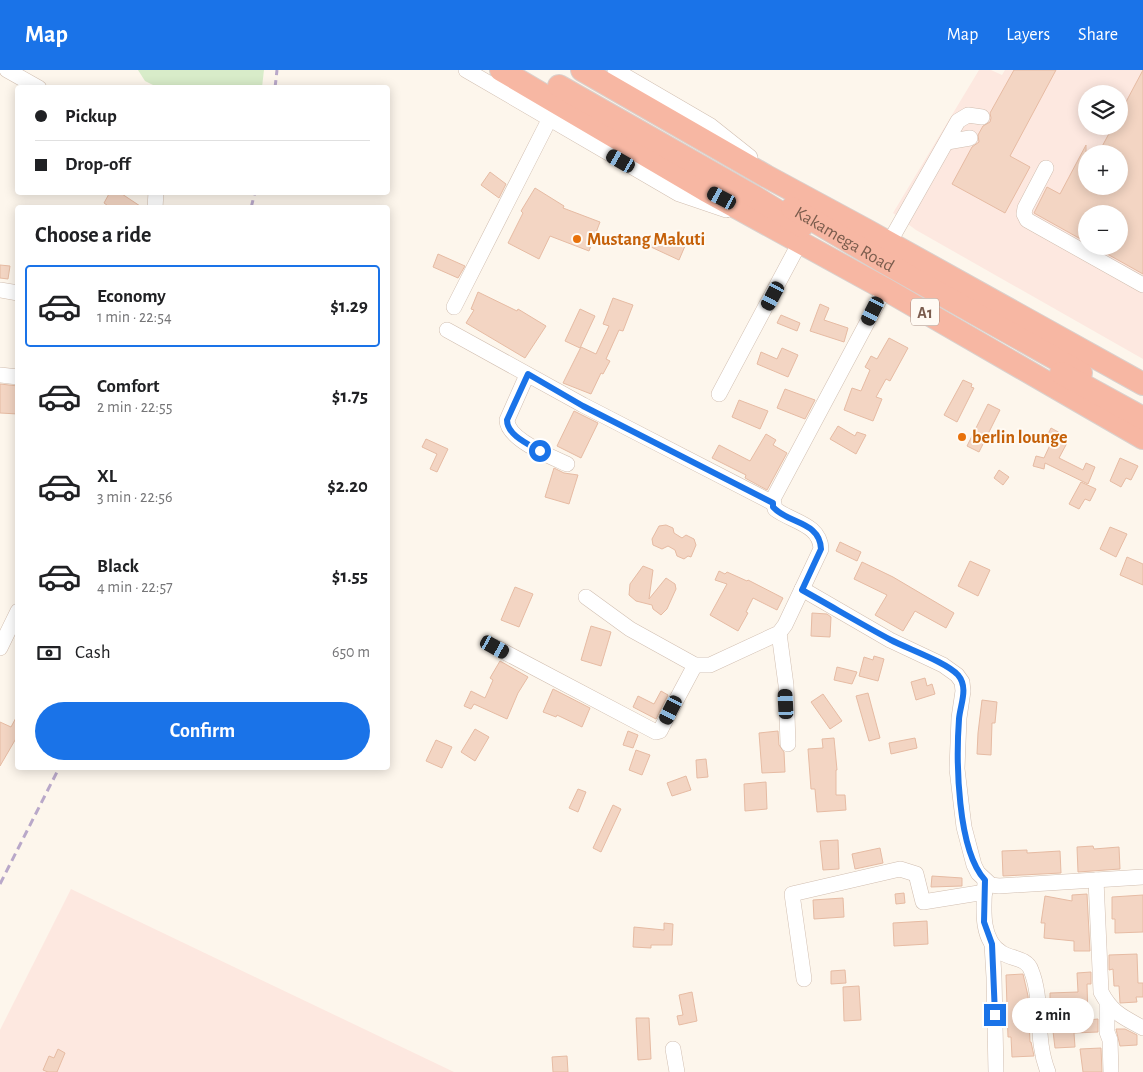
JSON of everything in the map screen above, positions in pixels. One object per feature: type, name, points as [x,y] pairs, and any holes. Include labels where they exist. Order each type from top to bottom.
[{"type":"highway","name":"A1","points":[[501,70],[706,190],[885,289],[1143,438]]},
{"type":"highway","name":"Kakamega Road","points":[[532,70],[753,196],[893,281],[1143,418]]},
{"type":"highway","name":"Kakamega Road","points":[[547,70],[759,188],[882,261],[1143,408]]},
{"type":"highway","name":"A1","points":[[582,70],[766,176],[1143,384]]},
{"type":"street","points":[[7,70],[34,85]]},
{"type":"street","points":[[466,70],[679,194],[770,224]]},
{"type":"street","points":[[615,70],[711,126],[790,188]]},
{"type":"street","points":[[889,243],[958,121],[968,115],[982,116]]},
{"type":"street","points":[[454,307],[549,120]]},
{"type":"street","points":[[947,142],[970,138]]},
{"type":"street","points":[[1046,168],[1025,208],[1024,214],[1027,220],[1143,285]]},
{"type":"street","points":[[719,394],[800,242]]},
{"type":"street","points":[[788,744],[786,685],[780,633],[821,549],[821,542],[813,530],[778,512],[773,507],[773,503],[885,289]]},
{"type":"street","points":[[0,290],[15,292]]},
{"type":"street","points":[[447,330],[583,406],[773,503]]},
{"type":"street","points":[[528,374],[507,420],[507,426],[530,446],[567,464]]},
{"type":"street","points":[[0,375],[15,377]]},
{"type":"street","points":[[802,590],[890,640],[943,665],[957,675],[962,682],[963,691],[959,718],[957,769],[964,827],[974,865],[985,886],[984,922],[992,944],[996,1072]]},
{"type":"street","points":[[586,597],[630,629],[694,664],[710,665],[780,633]]},
{"type":"street","points":[[0,648],[4,628],[15,615]]},
{"type":"street","points":[[495,647],[656,732],[660,731],[694,664]]},
{"type":"street","points":[[804,980],[792,894],[900,870],[916,874],[923,902],[991,885],[1143,877]]},
{"type":"street","points":[[1096,880],[1101,992],[1108,1005],[1117,1014],[1143,1028]]},
{"type":"street","points":[[992,944],[1002,953],[1019,959],[1031,967],[1036,987],[1042,1057],[1048,1072]]},
{"type":"street","points":[[1108,1005],[1107,1032],[1110,1040],[1111,1072]]},
{"type":"street","points":[[673,1049],[676,1072]]},
{"type":"shaded area","points":[[979,70],[991,70],[1002,75],[1005,70],[1143,70],[1143,359],[916,230],[893,213]]},
{"type":"shaded area","points":[[71,889],[454,1072],[0,1072],[0,1030]]},
{"type":"green space","points":[[138,70],[264,70],[262,85],[153,85],[145,81]]},
{"type":"building","points":[[1014,70],[1056,70],[1010,156],[1030,167],[1005,213],[952,184],[972,147],[979,142],[978,135],[983,126],[990,122],[990,113]]},
{"type":"building","points":[[1143,70],[1143,274],[1109,255],[1128,255],[1128,205],[1078,205],[1078,238],[1034,213],[1047,187],[1060,194],[1078,160],[1078,195],[1128,195],[1128,145],[1103,145],[1108,135],[1128,135],[1128,98]]},
{"type":"building","points":[[490,172],[506,184],[499,198],[481,185]]},
{"type":"building","points":[[535,188],[564,206],[563,208],[600,222],[589,251],[550,236],[539,259],[508,243],[523,213],[521,211]]},
{"type":"building","points":[[108,195],[124,195],[138,205],[107,205],[104,203]]},
{"type":"building","points":[[657,233],[685,246],[679,260],[651,247]]},
{"type":"building","points":[[438,254],[465,266],[458,278],[433,267]]},
{"type":"building","points":[[0,265],[10,266],[8,279],[0,278]]},
{"type":"building","points":[[478,292],[517,311],[518,309],[546,326],[525,358],[466,323],[474,310],[471,309]]},
{"type":"building","points":[[613,298],[633,305],[623,331],[619,330],[606,359],[610,361],[603,374],[601,373],[591,394],[563,383],[581,347],[596,354],[609,326],[603,324]]},
{"type":"building","points":[[820,304],[829,308],[824,320],[848,328],[844,342],[810,331]]},
{"type":"building","points":[[580,309],[595,316],[580,348],[565,341]]},
{"type":"building","points":[[781,315],[800,323],[797,331],[777,323]]},
{"type":"building","points":[[889,338],[908,348],[890,381],[886,379],[876,397],[882,399],[873,421],[844,410],[852,388],[861,391],[870,370],[865,367],[871,356],[877,359]]},
{"type":"building","points":[[782,348],[798,355],[788,377],[757,364],[761,352],[777,359]]},
{"type":"building","points":[[963,380],[972,384],[971,387],[974,388],[957,422],[944,415]]},
{"type":"building","points":[[0,384],[15,386],[15,414],[0,413]]},
{"type":"building","points":[[785,389],[815,400],[805,419],[777,408]]},
{"type":"building","points":[[739,400],[768,411],[760,429],[732,417]]},
{"type":"building","points":[[988,404],[1000,410],[979,452],[967,446]]},
{"type":"building","points":[[574,411],[598,423],[581,458],[557,446]]},
{"type":"building","points":[[838,426],[855,436],[857,432],[866,435],[856,454],[830,439]]},
{"type":"building","points":[[1051,428],[1062,434],[1059,438],[1067,443],[1059,458],[1083,470],[1086,463],[1095,467],[1088,484],[1045,463],[1044,469],[1033,466],[1036,456],[1044,458],[1050,445],[1044,442]]},
{"type":"building","points":[[766,434],[776,440],[773,445],[787,453],[767,490],[745,478],[746,475],[712,458],[719,445],[750,461]]},
{"type":"building","points":[[426,439],[448,449],[437,472],[430,469],[437,454],[422,447]]},
{"type":"building","points":[[1120,458],[1138,466],[1131,480],[1126,478],[1121,487],[1110,481]]},
{"type":"building","points":[[554,468],[564,473],[578,475],[569,504],[545,497]]},
{"type":"building","points":[[999,470],[1009,477],[1003,485],[994,478]]},
{"type":"building","points":[[1081,482],[1096,489],[1090,501],[1085,499],[1079,509],[1069,504]]},
{"type":"building","points":[[666,525],[673,528],[674,533],[682,538],[686,535],[694,539],[696,545],[691,557],[688,556],[684,559],[677,556],[675,550],[668,546],[662,549],[653,545],[652,539],[659,526]]},
{"type":"building","points":[[1110,527],[1127,534],[1116,557],[1100,549]]},
{"type":"building","points":[[840,542],[861,552],[857,561],[836,551]]},
{"type":"building","points":[[1127,557],[1143,564],[1143,585],[1120,575]]},
{"type":"building","points":[[970,561],[990,570],[978,596],[958,586]]},
{"type":"building","points":[[862,562],[893,577],[954,613],[946,628],[915,611],[903,631],[875,615],[887,595],[854,579]]},
{"type":"building","points":[[643,566],[653,570],[649,599],[666,578],[675,584],[676,589],[667,609],[661,615],[653,609],[652,605],[636,601],[629,595],[630,584]]},
{"type":"building","points":[[719,571],[748,580],[783,598],[777,610],[753,598],[746,612],[748,613],[738,631],[710,615],[727,584],[715,580]]},
{"type":"building","points":[[515,587],[533,594],[519,627],[501,620]]},
{"type":"building","points":[[812,613],[827,614],[831,617],[830,637],[811,636]]},
{"type":"building","points":[[591,626],[611,632],[601,666],[581,660]]},
{"type":"building","points":[[874,656],[884,659],[878,681],[859,676],[864,657],[873,660]]},
{"type":"building","points":[[500,661],[528,677],[518,693],[507,719],[474,704],[471,709],[464,706],[471,691],[485,698],[493,680],[490,678]]},
{"type":"building","points":[[837,667],[857,672],[852,684],[834,680]]},
{"type":"building","points":[[925,678],[927,686],[932,684],[935,694],[916,700],[911,682]]},
{"type":"building","points":[[553,689],[590,708],[582,727],[557,715],[556,717],[543,712]]},
{"type":"building","points":[[661,691],[668,695],[656,719],[633,707],[638,696],[654,704]]},
{"type":"building","points":[[868,693],[880,738],[869,741],[856,696]]},
{"type":"building","points":[[823,694],[842,721],[830,729],[811,702]]},
{"type":"building","points":[[982,700],[997,702],[995,723],[992,723],[991,755],[977,754]]},
{"type":"building","points":[[15,720],[15,740],[0,766],[0,722],[11,727]]},
{"type":"building","points":[[475,729],[489,737],[475,761],[461,752]]},
{"type":"building","points":[[628,731],[638,735],[633,748],[623,745]]},
{"type":"building","points":[[778,731],[779,745],[784,752],[785,772],[762,773],[759,733]]},
{"type":"building","points":[[834,738],[837,770],[836,795],[845,795],[846,810],[817,812],[815,789],[811,789],[808,749],[823,748],[822,739]]},
{"type":"building","points":[[915,738],[917,748],[891,754],[889,743]]},
{"type":"building","points":[[436,740],[452,747],[442,768],[426,761]]},
{"type":"building","points":[[636,750],[650,755],[642,775],[629,770]]},
{"type":"building","points":[[706,759],[708,777],[697,778],[696,760]]},
{"type":"building","points":[[686,776],[691,790],[672,796],[667,783]]},
{"type":"building","points":[[766,782],[767,809],[745,811],[744,784]]},
{"type":"building","points":[[578,789],[586,792],[578,812],[569,808]]},
{"type":"building","points":[[613,805],[621,809],[601,852],[593,848]]},
{"type":"building","points":[[838,840],[839,869],[823,870],[820,841]]},
{"type":"building","points":[[1093,846],[1094,849],[1119,847],[1120,869],[1078,872],[1077,847]]},
{"type":"building","points":[[880,848],[883,863],[855,869],[852,854]]},
{"type":"building","points":[[1027,850],[1027,853],[1060,851],[1061,873],[1003,876],[1002,851]]},
{"type":"building","points":[[932,876],[962,878],[962,886],[931,887]]},
{"type":"building","points":[[904,893],[905,903],[896,904],[895,894]]},
{"type":"building","points":[[1087,894],[1090,951],[1074,951],[1074,941],[1044,938],[1045,923],[1041,923],[1045,896],[1072,901],[1072,895]]},
{"type":"building","points":[[1143,895],[1143,932],[1115,933],[1115,919],[1112,919],[1112,897]]},
{"type":"building","points":[[843,898],[844,917],[814,919],[813,900]]},
{"type":"building","points":[[927,921],[928,944],[894,946],[893,923]]},
{"type":"building","points":[[664,923],[673,924],[672,945],[651,945],[651,948],[633,947],[634,927],[664,930]]},
{"type":"building","points":[[1137,954],[1138,983],[1143,983],[1143,997],[1136,997],[1137,1002],[1120,1003],[1119,986],[1114,986],[1113,969],[1109,970],[1109,955]]},
{"type":"building","points":[[845,970],[846,983],[831,984],[831,971]]},
{"type":"building","points":[[1091,972],[1091,984],[1087,984],[1088,1020],[1098,1019],[1098,1032],[1074,1033],[1075,1047],[1055,1048],[1052,1023],[1054,1023],[1053,1001],[1050,1002],[1050,993],[1078,992],[1077,973]]},
{"type":"building","points":[[1023,974],[1028,996],[1030,1042],[1034,1056],[1012,1057],[1011,1037],[1008,1037],[1006,975]]},
{"type":"building","points":[[859,986],[861,1020],[844,1021],[843,987]]},
{"type":"building","points":[[692,992],[697,1021],[679,1025],[677,1016],[683,1015],[679,995]]},
{"type":"building","points":[[636,1018],[649,1018],[651,1059],[638,1060]]},
{"type":"building","points":[[1116,1029],[1125,1029],[1137,1035],[1137,1045],[1120,1046]]},
{"type":"building","points":[[1101,1048],[1102,1072],[1083,1072],[1080,1049]]},
{"type":"building","points":[[58,1049],[65,1053],[57,1072],[43,1070],[49,1056],[54,1058]]},
{"type":"building","points":[[567,1056],[568,1072],[553,1072],[552,1057]]},
{"type":"railway","points":[[275,85],[277,70]]},
{"type":"railway","points":[[252,205],[254,195]]},
{"type":"railway","points":[[0,884],[58,770]]},
{"type":"place","name":"Mustang Makuti","points":[[577,239]]},
{"type":"place","name":"berlin lounge","points":[[962,437]]},
{"type":"route","points":[[540,451],[530,446],[507,426],[507,420],[528,374],[583,406],[773,503],[773,507],[778,512],[813,530],[821,542],[821,549],[802,590],[890,640],[943,665],[957,675],[962,682],[963,691],[959,718],[957,769],[964,827],[974,865],[978,873],[985,880],[984,922],[992,944],[995,1015]]}]
